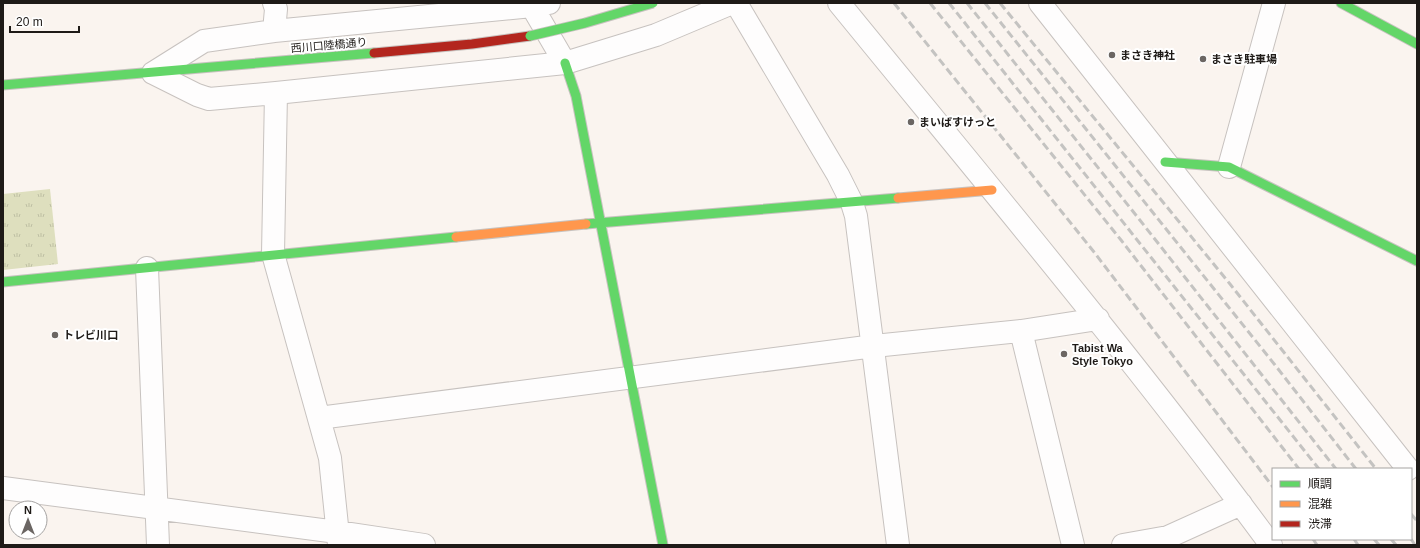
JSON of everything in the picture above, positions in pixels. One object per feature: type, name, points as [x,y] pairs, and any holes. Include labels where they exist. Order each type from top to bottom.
[{"type":"street","points":[[274,3],[276,9],[274,31]]},
{"type":"street","name":"西川口陸橋通り","points":[[3,85],[472,44],[530,36],[585,23],[653,3]]},
{"type":"street","points":[[152,73],[208,99],[565,63],[656,35],[732,3]]},
{"type":"street","points":[[736,3],[838,176],[852,203],[856,216],[874,346],[898,545]]},
{"type":"street","points":[[839,3],[1098,319],[1271,545]]},
{"type":"street","points":[[1040,3],[1407,468]]},
{"type":"street","points":[[1229,167],[1274,3]]},
{"type":"street","points":[[1341,3],[1417,44]]},
{"type":"street","points":[[152,73],[204,41],[274,31],[537,4],[565,63],[576,96],[663,545]]},
{"type":"street","points":[[276,93],[273,254],[330,458],[338,539]]},
{"type":"street","points":[[1165,162],[1229,167],[1417,261]]},
{"type":"street","points":[[3,282],[273,254],[601,223],[992,190]]},
{"type":"street","points":[[147,268],[158,545]]},
{"type":"street","points":[[319,418],[874,346],[1021,331],[1098,319]]},
{"type":"street","points":[[1021,331],[1073,545]]},
{"type":"street","points":[[3,488],[157,508],[338,539],[424,545]]},
{"type":"street","points":[[1123,545],[1168,541],[1241,504]]},
{"type":"green space","points":[[50,189],[58,264],[3,270],[3,194]]},
{"type":"railway","points":[[894,3],[1094,252],[1272,486]]},
{"type":"railway","points":[[930,3],[1121,240],[1298,468]]},
{"type":"railway","points":[[949,3],[1318,468]]},
{"type":"railway","points":[[967,3],[1335,468]]},
{"type":"railway","points":[[985,3],[1275,365],[1355,468]]},
{"type":"railway","points":[[1000,3],[1230,284],[1375,468]]},
{"type":"railway","points":[[1412,515],[1417,521]]},
{"type":"railway","points":[[1314,540],[1317,545]]},
{"type":"railway","points":[[1355,540],[1358,545]]},
{"type":"railway","points":[[1375,540],[1379,545]]},
{"type":"railway","points":[[1392,540],[1396,545]]},
{"type":"railway","points":[[1412,540],[1415,545]]},
{"type":"traffic: fast","points":[[530,36],[585,23],[653,3]]},
{"type":"traffic: fast","points":[[1341,3],[1417,44]]},
{"type":"traffic: fast","points":[[3,85],[374,53]]},
{"type":"traffic: fast","points":[[565,63],[576,96],[663,545]]},
{"type":"traffic: fast","points":[[1165,162],[1229,167],[1417,261]]},
{"type":"traffic: fast","points":[[586,224],[898,198]]},
{"type":"traffic: fast","points":[[3,282],[456,237]]},
{"type":"traffic: slow","points":[[898,198],[992,190]]},
{"type":"traffic: slow","points":[[456,237],[586,224]]},
{"type":"traffic: jam","points":[[374,53],[472,44],[530,36]]},
{"type":"place","name":"まさき神社","points":[[1112,55]]},
{"type":"place","name":"まさき駐車場","points":[[1203,59]]},
{"type":"place","name":"まいばすけっと","points":[[911,122]]},
{"type":"place","name":"トレビ川口","points":[[55,335]]},
{"type":"place","name":"Tabist Wa Style Tokyo","points":[[1064,354]]}]
